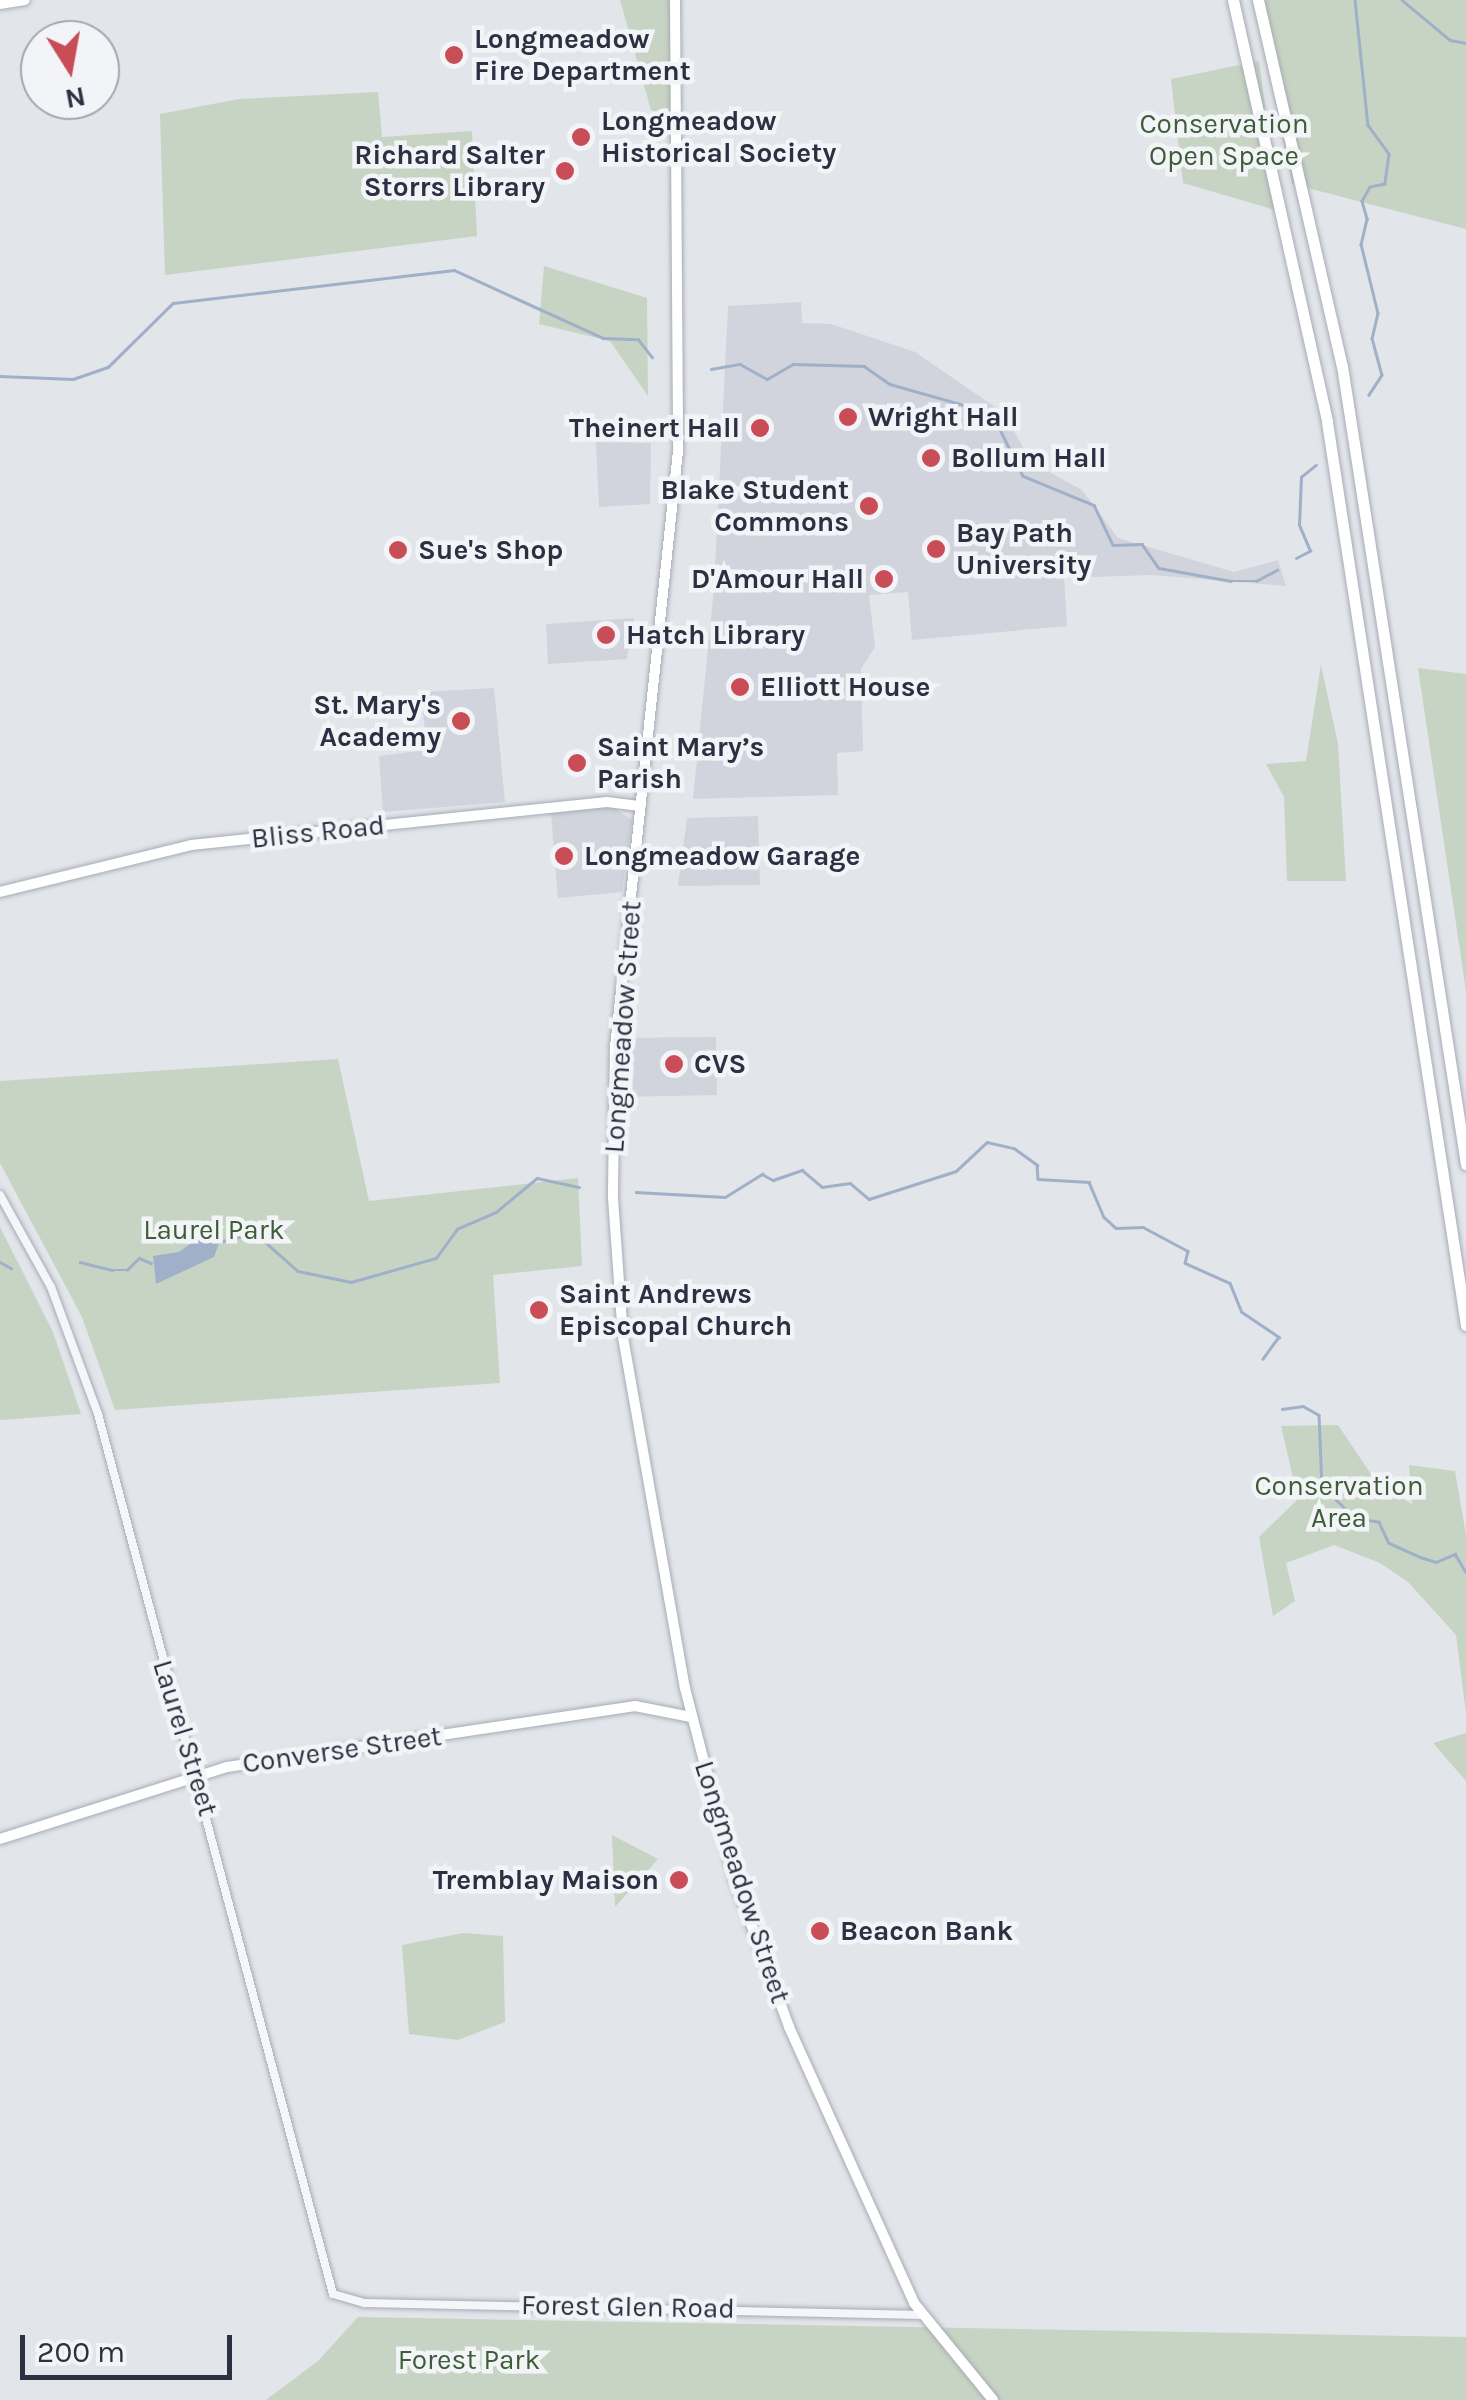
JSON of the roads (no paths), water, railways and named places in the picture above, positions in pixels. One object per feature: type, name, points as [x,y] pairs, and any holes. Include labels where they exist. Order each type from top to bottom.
[{"type":"highway","points":[[1234,0],[1310,332],[1466,1325]]},
{"type":"highway","points":[[1258,0],[1335,330],[1466,1164]]},
{"type":"main road","points":[[0,4],[24,0]]},
{"type":"main road","name":"Longmeadow Street","points":[[675,0],[678,450],[615,1046],[614,1227],[634,1416],[691,1717],[725,1851],[782,2008],[924,2315],[993,2400]]},
{"type":"main road","name":"Bliss Road","points":[[0,892],[190,845],[606,802],[641,806]]},
{"type":"main road","name":"Converse Street","points":[[0,1839],[197,1775],[634,1706],[691,1717]]},
{"type":"street","name":"Laurel Street","points":[[0,1195],[45,1275],[84,1370],[197,1775],[334,2294]]},
{"type":"street","name":"Forest Glen Road","points":[[334,2294],[365,2303],[924,2315]]},
{"type":"water","points":[[204,1234],[220,1240],[214,1257],[156,1284],[153,1256],[179,1252]]},
{"type":"waterway","points":[[1355,0],[1368,125],[1389,154],[1385,184],[1370,187],[1362,201],[1367,219],[1361,244],[1378,313],[1372,338],[1382,375],[1369,395]]},
{"type":"waterway","points":[[1402,0],[1450,40],[1466,43]]},
{"type":"waterway","points":[[0,376],[73,379],[108,367],[173,303],[454,270],[603,338],[638,339],[652,357]]},
{"type":"waterway","points":[[711,369],[740,364],[767,379],[793,364],[864,366],[890,384],[992,413],[1023,476],[1094,505],[1113,545],[1142,544],[1159,568],[1231,581],[1256,581],[1277,570]]},
{"type":"waterway","points":[[1296,558],[1310,551],[1299,525],[1301,477],[1316,465]]},
{"type":"waterway","points":[[636,1192],[725,1197],[762,1174],[773,1180],[802,1170],[822,1187],[850,1183],[869,1199],[956,1171],[987,1142],[1014,1148],[1037,1165],[1038,1179],[1089,1182],[1104,1217],[1116,1228],[1143,1227],[1188,1251],[1185,1263],[1230,1283],[1242,1312],[1279,1337],[1263,1359]]},
{"type":"waterway","points":[[219,1242],[255,1233],[298,1271],[351,1282],[436,1258],[457,1229],[496,1212],[537,1178],[579,1187]]},
{"type":"waterway","points":[[80,1262],[112,1270],[127,1270],[139,1258],[151,1263]]},
{"type":"waterway","points":[[0,1262],[11,1268]]},
{"type":"waterway","points":[[1282,1409],[1303,1406],[1319,1415],[1322,1486],[1355,1518],[1379,1522],[1389,1543],[1420,1557],[1436,1562],[1455,1554],[1466,1572]]},
{"type":"place","name":"Longmeadow Fire Department","points":[[454,55]]},
{"type":"place","name":"Longmeadow Historical Society","points":[[581,137]]},
{"type":"place","name":"Richard Salter Storrs Library","points":[[565,171]]},
{"type":"place","name":"Wright Hall","points":[[848,417]]},
{"type":"place","name":"Theinert Hall","points":[[760,428]]},
{"type":"place","name":"Bollum Hall","points":[[931,458]]},
{"type":"place","name":"Blake Student Commons","points":[[869,506]]},
{"type":"place","name":"Bay Path University","points":[[936,549]]},
{"type":"place","name":"Sue's Shop","points":[[398,550]]},
{"type":"place","name":"D'Amour Hall","points":[[884,579]]},
{"type":"place","name":"Hatch Library","points":[[606,635]]},
{"type":"place","name":"Elliott House","points":[[740,687]]},
{"type":"place","name":"St. Mary's Academy","points":[[461,721]]},
{"type":"place","name":"Saint Mary’s Parish","points":[[577,763]]},
{"type":"place","name":"Longmeadow Garage","points":[[564,856]]},
{"type":"place","name":"CVS","points":[[674,1064]]},
{"type":"place","name":"Saint Andrews Episcopal Church","points":[[539,1310]]},
{"type":"place","name":"Tremblay Maison","points":[[679,1880]]},
{"type":"place","name":"Beacon Bank","points":[[820,1931]]},
{"type":"park label","name":"Conservation Open Space","points":[[1224,140]]},
{"type":"park label","name":"Laurel Park","points":[[214,1230]]},
{"type":"park label","name":"Conservation Area","points":[[1339,1502]]},
{"type":"park label","name":"Forest Park","points":[[469,2360]]}]
